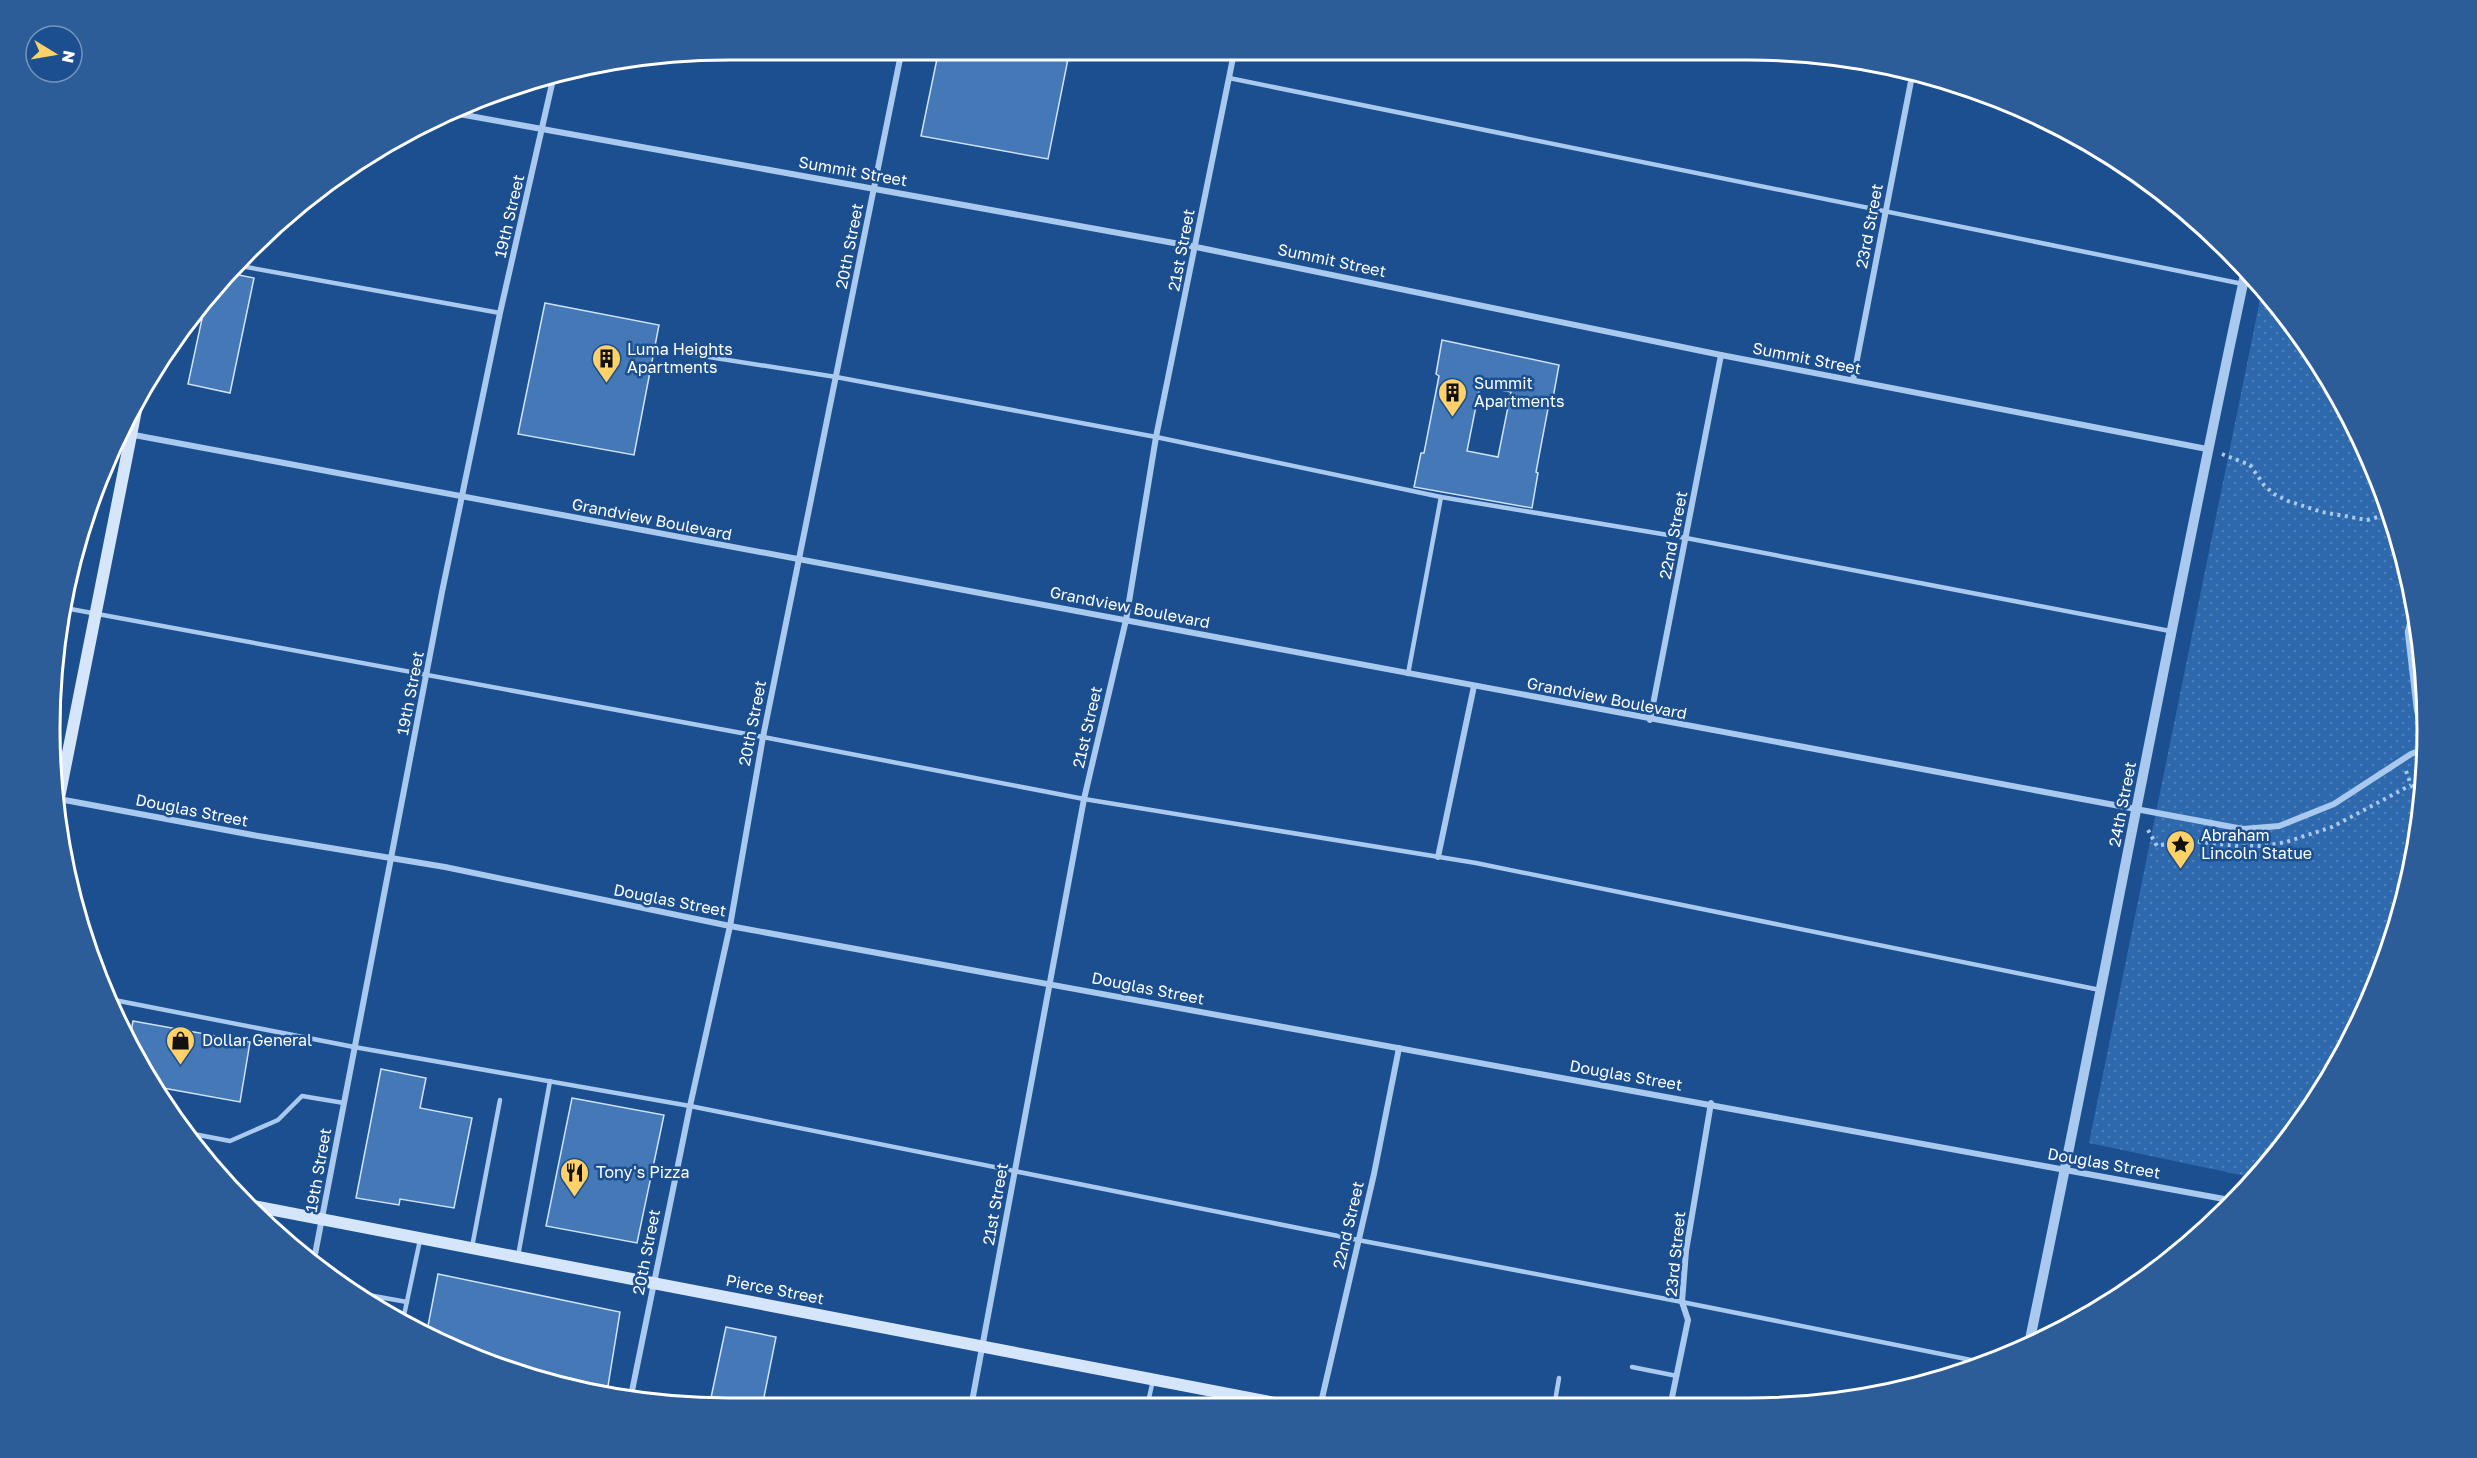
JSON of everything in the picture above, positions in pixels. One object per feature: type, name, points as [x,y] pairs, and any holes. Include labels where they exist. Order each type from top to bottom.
[{"type":"main road","points":[[62,782],[97,614],[122,450]]},
{"type":"main road","name":"Pierce Street","points":[[262,1207],[1250,1398]]},
{"type":"street","name":"20th Street","points":[[632,1390],[690,1106],[730,926],[763,736],[901,60]]},
{"type":"street","name":"21st Street","points":[[973,1398],[1084,800],[1126,620],[1156,437],[1233,60]]},
{"type":"street","name":"23rd Street","points":[[1853,381],[1911,81]]},
{"type":"street","name":"19th Street","points":[[316,1255],[354,1047],[462,497],[500,313],[552,84]]},
{"type":"street","name":"Summit Street","points":[[465,115],[1196,247],[1722,355],[2207,449]]},
{"type":"street","name":"24th Street","points":[[2032,1334],[2207,449],[2244,280]]},
{"type":"street","name":"22nd Street","points":[[1650,720],[1722,355]]},
{"type":"street","name":"Grandview Boulevard","points":[[129,434],[2244,830],[2279,826],[2334,804],[2416,752]]},
{"type":"street","points":[[1438,857],[1474,686]]},
{"type":"street","name":"Douglas Street","points":[[65,803],[392,859],[730,926],[2224,1199]]},
{"type":"street","name":"22nd Street","points":[[1322,1398],[1399,1048]]},
{"type":"street","name":"23rd Street","points":[[1672,1398],[1688,1320],[1682,1302],[1686,1251],[1712,1104]]},
{"type":"lane","points":[[1229,78],[2243,284]]},
{"type":"lane","points":[[246,267],[500,313]]},
{"type":"lane","points":[[690,354],[836,377],[1156,437],[1441,497],[1686,538],[2172,631]]},
{"type":"lane","points":[[1407,674],[1441,497]]},
{"type":"lane","points":[[71,609],[763,736],[1084,800],[1438,857],[2100,990]]},
{"type":"lane","points":[[2409,626],[2407,632],[2417,712]]},
{"type":"lane","points":[[118,1001],[354,1047],[690,1106],[1969,1360]]},
{"type":"lane","points":[[518,1256],[550,1081]]},
{"type":"lane","points":[[197,1135],[230,1141],[278,1120],[302,1096],[344,1103]]},
{"type":"lane","points":[[472,1247],[500,1100]]},
{"type":"lane","points":[[404,1314],[421,1237]]},
{"type":"lane","points":[[375,1296],[407,1302]]},
{"type":"lane","points":[[1632,1367],[1677,1376]]},
{"type":"lane","points":[[1556,1398],[1559,1378]]},
{"type":"lane","points":[[1149,1398],[1153,1379]]},
{"type":"path","points":[[2207,449],[2250,465],[2264,485],[2274,494],[2288,501],[2322,512],[2367,520],[2382,516]]},
{"type":"path","points":[[2402,760],[2414,789]]},
{"type":"shaded area","points":[[2260,299],[2304,357],[2348,433],[2366,473],[2394,556],[2404,598],[2416,685],[2416,773],[2404,860],[2381,944],[2348,1025],[2304,1101],[2279,1136],[2245,1176],[2089,1143]]},
{"type":"building","points":[[937,60],[1068,60],[1048,159],[921,136]]},
{"type":"building","points":[[238,275],[254,278],[230,393],[188,384],[202,317]]},
{"type":"building","name":"Luma Heights Apartments","points":[[545,303],[659,325],[634,455],[518,434]]},
{"type":"building","name":"Summit Apartments","points":[[1442,340],[1559,365],[1553,398],[1550,398],[1536,472],[1538,473],[1532,508],[1414,487],[1421,453],[1424,453],[1439,376],[1436,374]],"holes":[[[1480,386],[1511,392],[1498,457],[1467,451]]]},
{"type":"building","points":[[133,1021],[250,1042],[240,1102],[165,1088],[131,1030]]},
{"type":"building","points":[[381,1069],[426,1078],[420,1108],[472,1118],[454,1208],[400,1199],[399,1205],[356,1198]]},
{"type":"building","points":[[572,1098],[664,1115],[637,1243],[546,1226]]},
{"type":"building","points":[[438,1274],[620,1312],[608,1387],[556,1375],[514,1362],[473,1347],[428,1326]]},
{"type":"building","points":[[726,1327],[776,1337],[764,1398],[711,1398]]},
{"type":"place","name":"Luma Heights Apartments","points":[[606,384]]},
{"type":"place","name":"Summit Apartments","points":[[1453,418]]},
{"type":"place","name":"Abraham Lincoln Statue","points":[[2180,870]]},
{"type":"place","name":"Dollar General","points":[[181,1066]]},
{"type":"place","name":"Tony's Pizza","points":[[575,1198]]}]
